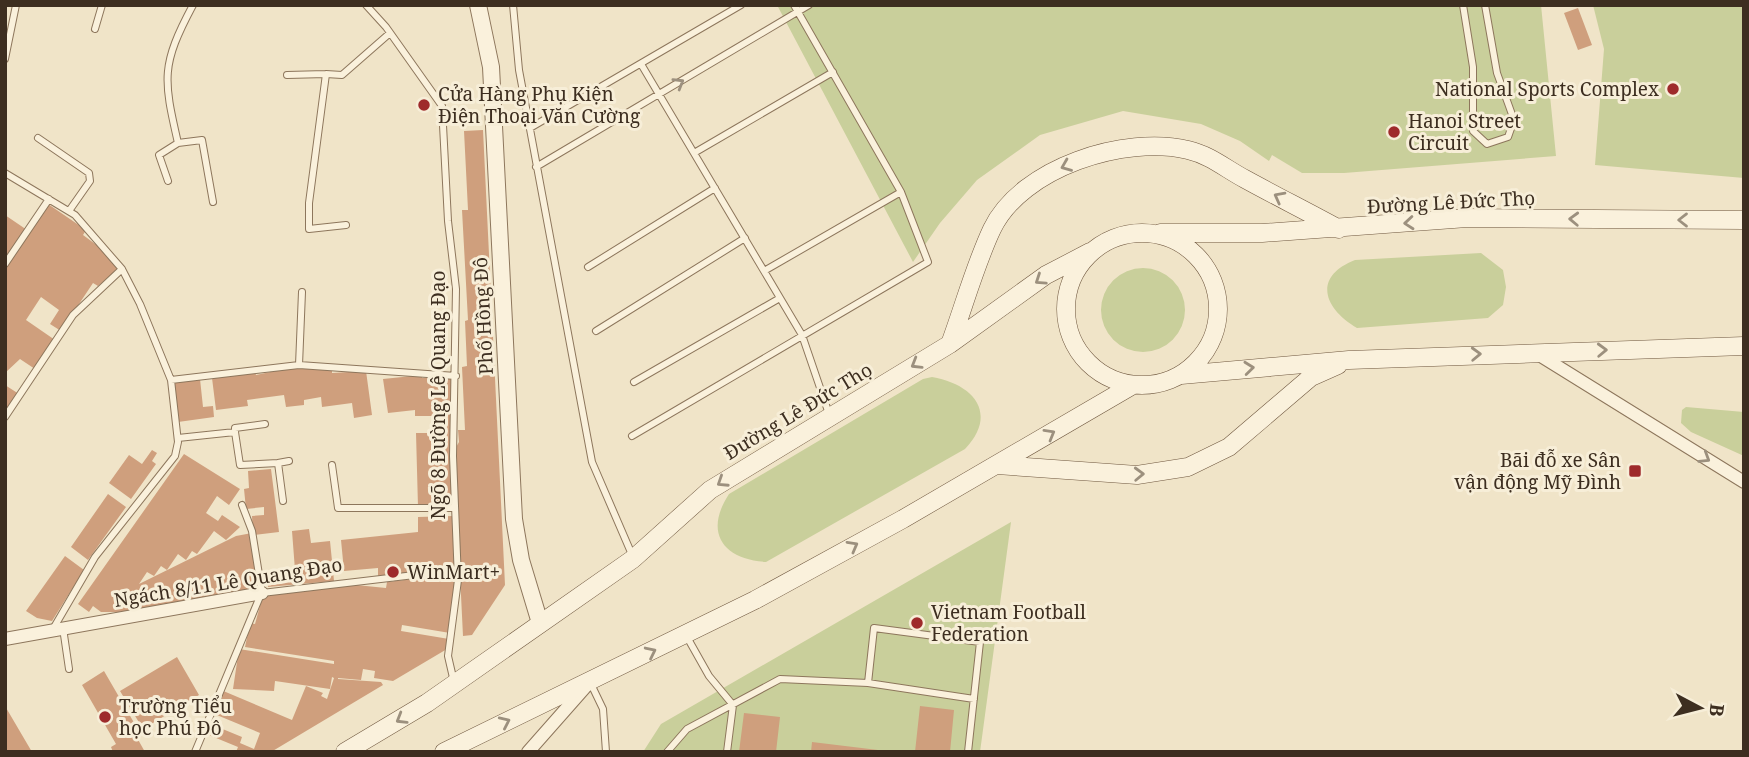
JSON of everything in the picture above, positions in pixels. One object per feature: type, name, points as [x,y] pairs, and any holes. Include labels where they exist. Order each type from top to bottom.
[{"type":"main road","points":[[950,344],[993,227],[1016,199],[1050,172],[1091,156],[1134,147],[1187,150],[1218,161],[1241,177],[1339,229]]},
{"type":"main road","name":"Đường Lê Đức Thọ","points":[[1160,233],[1339,229],[1467,218],[1744,220]]},
{"type":"main road","points":[[1181,375],[1201,358],[1214,335],[1219,310],[1215,284],[1203,261],[1183,243],[1160,233],[1135,232],[1111,238],[1090,252],[1075,272],[1066,296],[1066,321],[1074,344],[1089,364],[1110,378],[1133,385],[1158,384],[1181,375],[1349,360],[1744,346]]},
{"type":"main road","name":"Đường Lê Đức Thọ","points":[[345,752],[428,703],[633,559],[710,490],[950,344],[1046,275],[1090,252]]},
{"type":"main road","points":[[997,465],[1137,475],[1188,467],[1229,447],[1311,377],[1349,360]]},
{"type":"main road","points":[[444,752],[686,635],[997,465],[1133,385]]},
{"type":"street","name":"Phố Hồng Đô","points":[[478,5],[491,67],[514,520],[521,560],[540,623]]},
{"type":"street","points":[[1534,352],[1744,482]]},
{"type":"street","name":"Ngách 8/11 Lê Quang Đạo","points":[[5,639],[262,593]]},
{"type":"street","points":[[528,752],[590,682]]},
{"type":"lane","points":[[5,59],[16,5]]},
{"type":"lane","points":[[95,29],[102,5]]},
{"type":"lane","points":[[178,143],[166,93],[166,70],[169,53],[193,5]]},
{"type":"lane","name":"Ngõ 8 Đường Lê Quang Đạo","points":[[366,5],[390,33],[442,106],[448,221],[456,289],[454,508],[457,570],[454,626],[448,656],[454,683]]},
{"type":"lane","points":[[513,5],[519,70],[592,462],[633,559]]},
{"type":"lane","points":[[530,128],[741,5]]},
{"type":"lane","points":[[536,167],[796,9],[809,5]]},
{"type":"lane","points":[[1463,5],[1474,67],[1473,131],[1488,144],[1508,137],[1514,120],[1497,74],[1485,5]]},
{"type":"lane","points":[[632,436],[928,262],[901,192],[796,9]]},
{"type":"lane","points":[[287,75],[341,75],[390,33]]},
{"type":"lane","points":[[641,64],[802,335],[830,416]]},
{"type":"lane","points":[[694,153],[833,72]]},
{"type":"lane","points":[[326,74],[309,203],[309,229],[345,225]]},
{"type":"lane","points":[[38,138],[89,173],[90,181],[69,211]]},
{"type":"lane","points":[[168,181],[159,155],[178,143],[202,140],[213,202]]},
{"type":"lane","points":[[5,173],[69,211],[122,268],[140,303],[171,380],[178,438],[175,456],[95,557],[57,629],[69,668]]},
{"type":"lane","points":[[588,267],[715,188]]},
{"type":"lane","points":[[764,271],[901,192]]},
{"type":"lane","points":[[5,264],[49,199]]},
{"type":"lane","points":[[596,331],[745,238]]},
{"type":"lane","points":[[5,417],[73,315],[122,268]]},
{"type":"lane","points":[[299,365],[302,292]]},
{"type":"lane","points":[[634,382],[780,298]]},
{"type":"lane","points":[[171,380],[299,365],[456,376]]},
{"type":"lane","points":[[265,424],[235,428],[240,465],[289,461]]},
{"type":"lane","points":[[178,438],[235,432]]},
{"type":"lane","points":[[278,463],[283,501]]},
{"type":"lane","points":[[332,465],[338,508],[454,508]]},
{"type":"lane","points":[[195,752],[262,593],[253,531],[242,505]]},
{"type":"lane","name":"Ngách 8/11 Lê Quang Đạo","points":[[262,593],[457,570]]},
{"type":"lane","points":[[868,683],[874,628],[981,642],[968,752]]},
{"type":"lane","points":[[686,635],[709,676],[733,705],[727,752]]},
{"type":"lane","points":[[667,752],[687,729],[780,679],[868,683],[974,699]]},
{"type":"lane","points":[[590,682],[603,709],[606,752]]},
{"type":"green space","name":"Hanoi Street Circuit","points":[[777,5],[1541,5],[1556,156],[1344,173],[1302,173],[1272,155],[1269,161],[1240,141],[1201,124],[1123,111],[1040,135],[977,180],[940,223],[913,262]]},
{"type":"green space","name":"National Sports Complex","points":[[1593,5],[1744,5],[1744,178],[1595,165],[1604,49]]},
{"type":"green space","points":[[1481,253],[1503,270],[1506,287],[1503,305],[1488,318],[1357,328],[1337,312],[1328,293],[1328,284],[1333,275],[1341,267],[1355,260]]},
{"type":"green space","points":[[1135,268],[1151,268],[1167,275],[1178,286],[1185,302],[1182,326],[1173,340],[1151,352],[1135,352],[1119,345],[1108,334],[1101,318],[1101,302],[1108,286],[1119,275]]},
{"type":"green space","points":[[932,377],[959,386],[977,402],[980,424],[965,449],[766,562],[751,560],[728,549],[718,531],[718,520],[729,494],[923,379]]},
{"type":"green space","points":[[1686,407],[1744,412],[1744,456],[1691,432],[1681,423],[1682,410]]},
{"type":"green space","name":"Vietnam Football Federation","points":[[1011,522],[980,752],[643,752],[661,724]]},
{"type":"building","points":[[1578,8],[1592,45],[1578,50],[1564,13]]},
{"type":"building","points":[[483,130],[505,585],[472,635],[463,636],[454,451],[459,442],[458,430],[465,430],[462,367],[467,366],[465,321],[468,320],[462,210],[468,210],[464,131]]},
{"type":"building","points":[[48,204],[86,230],[83,235],[106,252],[118,269],[98,286],[93,283],[61,331],[50,324],[59,310],[41,297],[26,320],[55,340],[35,369],[20,359],[5,373],[5,267]]},
{"type":"building","points":[[5,215],[27,230],[5,263]]},
{"type":"building","points":[[299,366],[300,369],[332,368],[332,373],[366,371],[372,415],[354,418],[352,403],[322,407],[321,397],[304,400],[304,405],[286,407],[284,395],[247,400],[248,406],[216,410],[212,378],[255,372],[256,375]]},
{"type":"building","points":[[422,375],[422,378],[453,378],[454,415],[450,415],[452,506],[418,507],[416,433],[434,433],[433,416],[415,416],[415,410],[388,413],[383,379]]},
{"type":"building","points":[[200,379],[203,407],[213,406],[214,417],[178,422],[173,383]]},
{"type":"building","points":[[5,385],[19,394],[8,409],[5,407]]},
{"type":"building","points":[[152,450],[157,453],[152,461],[156,464],[131,499],[109,483],[129,455],[142,464]]},
{"type":"building","points":[[184,454],[240,489],[229,505],[217,496],[206,513],[218,521],[222,515],[240,527],[226,540],[214,531],[197,554],[192,551],[186,560],[178,554],[167,570],[161,566],[154,576],[147,572],[139,584],[236,536],[252,533],[261,589],[119,612],[101,612],[93,606],[89,612],[78,604]]},
{"type":"building","points":[[271,469],[279,532],[253,535],[252,516],[264,515],[264,507],[246,509],[244,489],[249,488],[248,471]]},
{"type":"building","points":[[108,494],[126,507],[88,560],[71,547]]},
{"type":"building","points":[[453,516],[454,570],[422,569],[422,572],[378,576],[378,568],[344,571],[341,540],[418,532],[418,517]]},
{"type":"building","points":[[309,529],[311,543],[330,541],[334,581],[268,587],[267,573],[295,570],[292,531]]},
{"type":"building","points":[[65,556],[84,570],[52,621],[37,618],[26,611]]},
{"type":"building","points":[[456,574],[450,633],[402,625],[401,631],[449,639],[447,649],[393,681],[374,678],[375,671],[363,669],[361,680],[338,678],[381,682],[383,685],[271,752],[236,752],[238,747],[204,733],[208,723],[242,737],[240,743],[254,749],[260,733],[212,713],[221,690],[292,720],[306,686],[323,693],[321,696],[327,699],[334,678],[332,677],[330,689],[275,681],[274,691],[233,689],[239,649],[334,664],[334,661],[245,647],[250,623],[255,624],[263,595],[356,585],[386,588],[387,582]]},
{"type":"building","points":[[177,657],[199,695],[143,729],[120,691]]},
{"type":"building","name":"Trường Tiểu học Phú Đô","points":[[104,671],[140,733],[136,736],[145,752],[113,752],[111,747],[116,744],[82,685]]},
{"type":"building","points":[[5,706],[32,752],[5,752]]},
{"type":"building","points":[[920,706],[954,710],[950,752],[915,752]]},
{"type":"building","points":[[744,713],[780,717],[776,752],[739,752]]},
{"type":"building","points":[[812,742],[878,750],[878,752],[811,752]]},
{"type":"place","name":"National Sports Complex","points":[[1673,89]]},
{"type":"place","name":"Cửa Hàng Phụ Kiện Điện Thoại Văn Cường","points":[[424,105]]},
{"type":"place","name":"Hanoi Street Circuit","points":[[1394,132]]},
{"type":"place","name":"Bãi đỗ xe Sân vận động Mỹ Đình","points":[[1635,471]]},
{"type":"place","name":"WinMart+","points":[[393,572]]},
{"type":"place","name":"Vietnam Football Federation","points":[[917,623]]},
{"type":"place","name":"Trường Tiểu học Phú Đô","points":[[105,717]]}]
